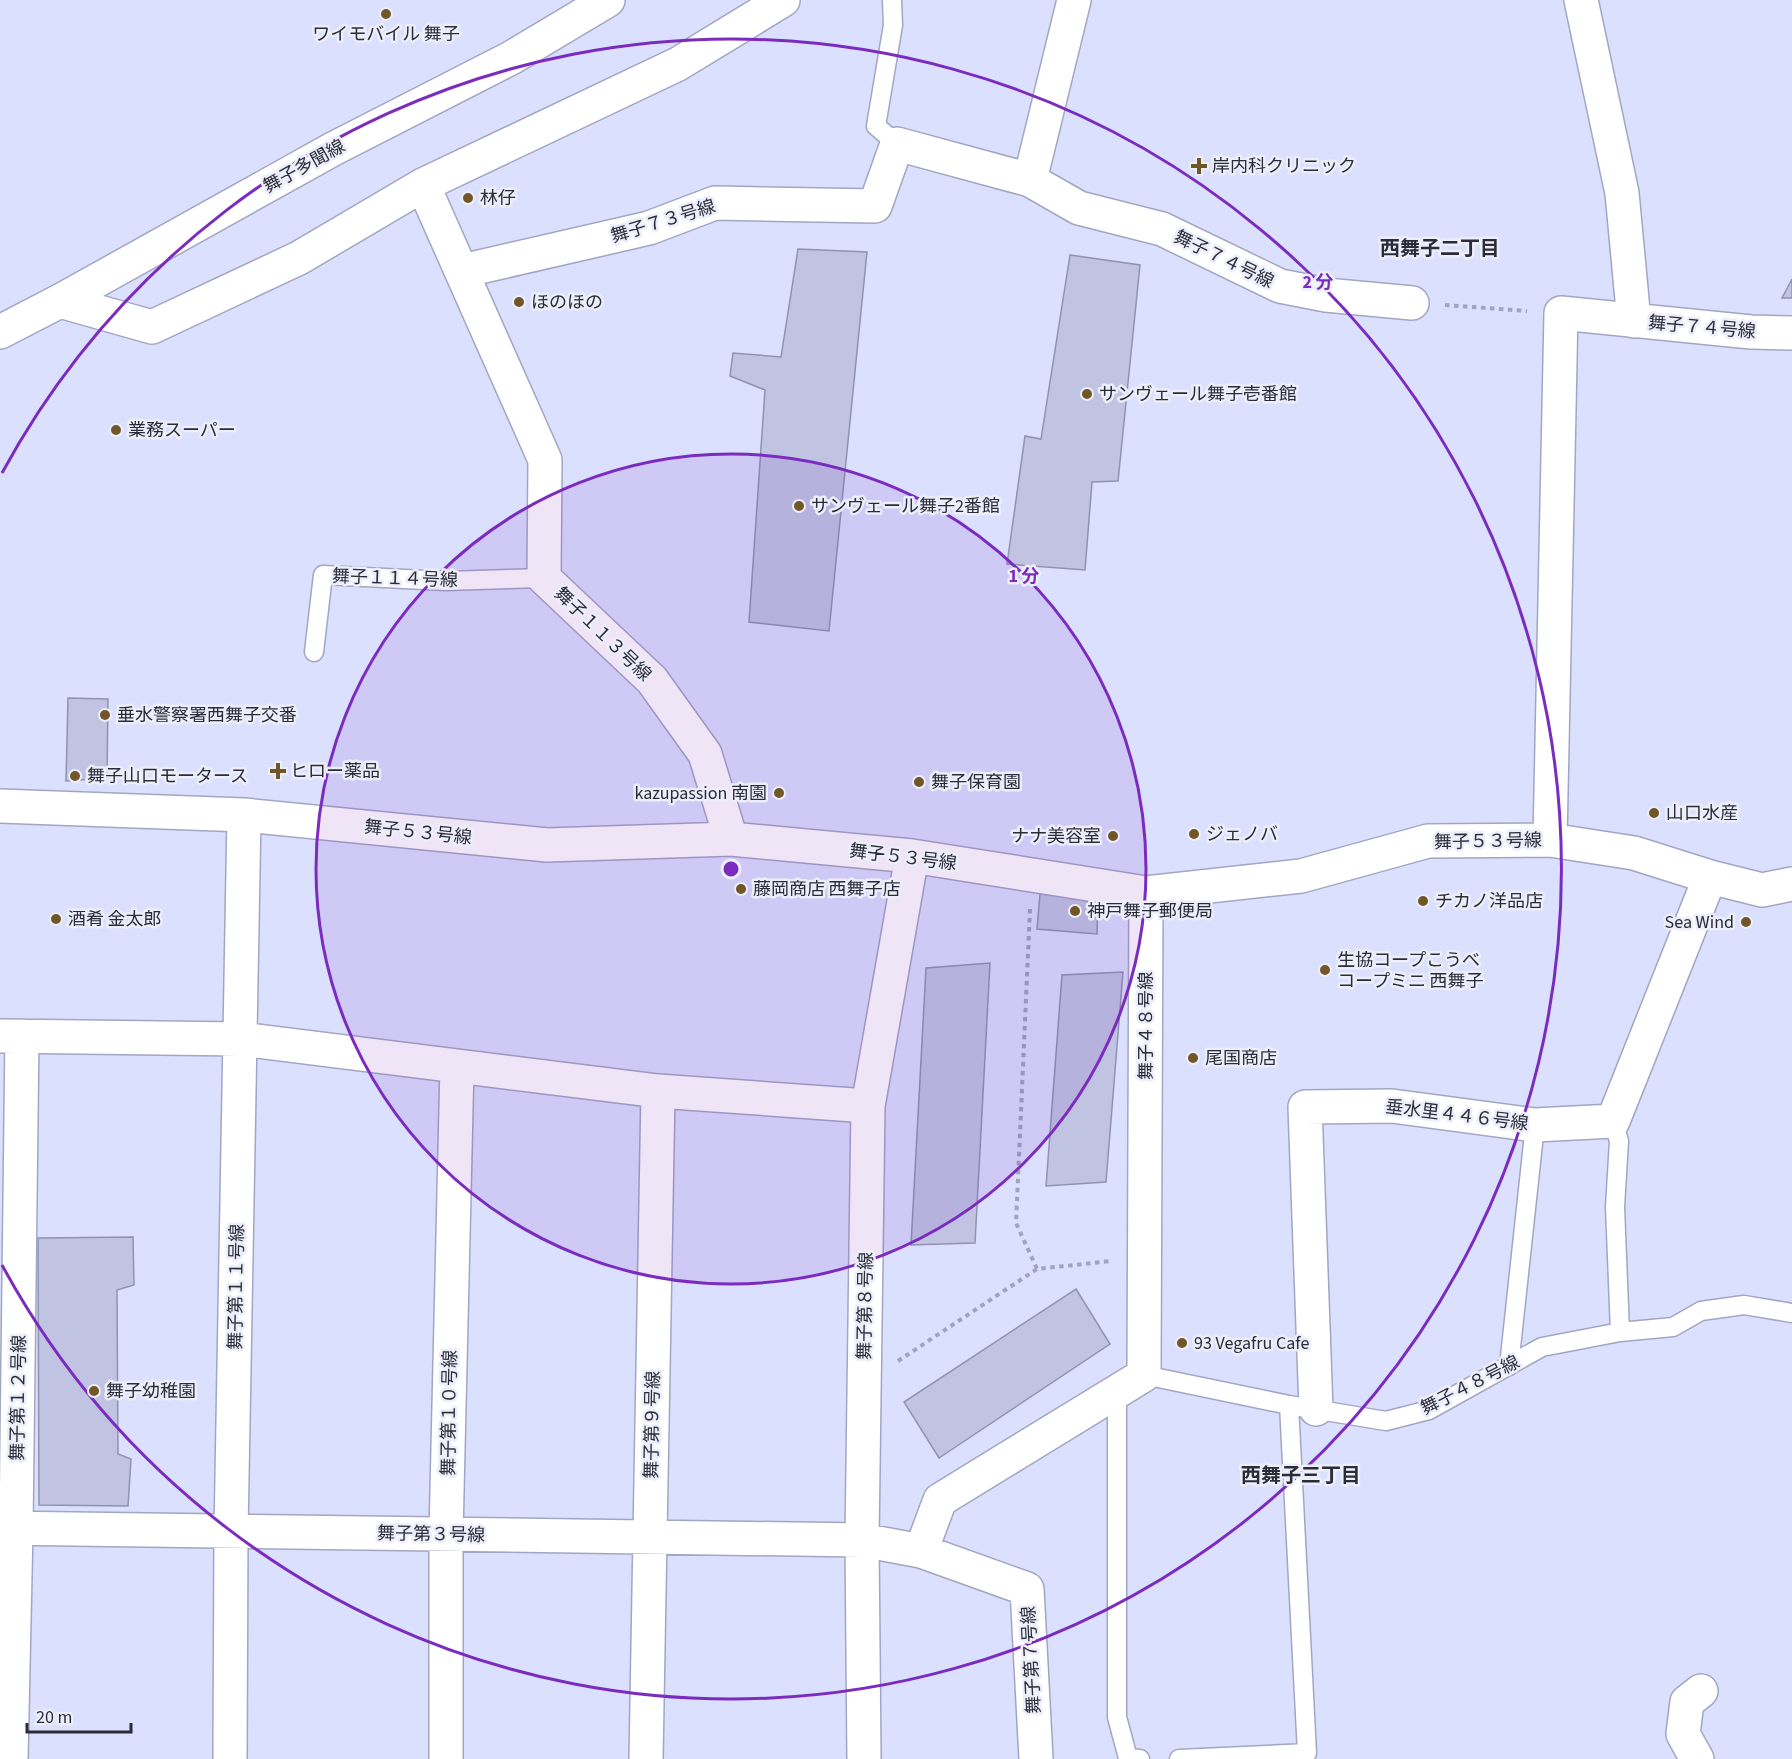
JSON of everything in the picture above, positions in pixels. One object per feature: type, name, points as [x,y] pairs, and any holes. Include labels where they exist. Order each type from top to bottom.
[{"type":"street","name":"舞子多聞線","points":[[0,332],[333,149],[511,58],[608,0]]},
{"type":"street","points":[[60,301],[153,327],[299,258],[423,186],[678,64],[783,0]]},
{"type":"street","points":[[1030,180],[1074,0]]},
{"type":"street","points":[[1581,0],[1622,193],[1634,321]]},
{"type":"street","name":"舞子７４号線","points":[[897,144],[1030,180],[1079,208],[1162,229],[1280,286],[1326,295],[1412,303]]},
{"type":"street","name":"舞子７３号線","points":[[462,271],[649,228],[716,202],[875,206],[897,144]]},
{"type":"street","name":"舞子１１３号線","points":[[423,186],[545,460],[544,578],[652,680],[705,754],[731,839]]},
{"type":"street","points":[[1550,840],[1561,313]]},
{"type":"street","name":"舞子７４号線","points":[[1561,313],[1751,332],[1792,333]]},
{"type":"street","name":"舞子５３号線","points":[[0,806],[166,814],[244,815],[547,845],[731,839],[912,856],[1146,893],[1301,876],[1428,841],[1550,840],[1634,852],[1710,877],[1762,890],[1792,884]]},
{"type":"street","name":"舞子第１１号線","points":[[230,1759],[231,1532],[244,815]]},
{"type":"street","name":"舞子第８号線","points":[[864,1759],[862,1540],[867,1106],[912,856]]},
{"type":"street","points":[[1613,1121],[1710,877]]},
{"type":"street","name":"舞子４８号線","points":[[1131,1383],[1145,1257],[1146,893]]},
{"type":"street","points":[[11,1036],[241,1040],[658,1091],[867,1106]]},
{"type":"street","name":"舞子第１２号線","points":[[11,1036],[8,1528],[11,1759]]},
{"type":"street","name":"舞子第１０号線","points":[[446,1759],[446,1534],[457,1066]]},
{"type":"street","name":"舞子第９号線","points":[[646,1759],[658,1091]]},
{"type":"street","name":"垂水里４４６号線","points":[[1302,1407],[1305,1107],[1392,1106],[1535,1125],[1613,1121]]},
{"type":"street","points":[[921,1551],[940,1500],[1131,1383]]},
{"type":"street","name":"舞子第３号線","points":[[8,1528],[862,1540]]},
{"type":"street","name":"舞子第７号線","points":[[862,1540],[921,1551],[1027,1589],[1036,1759]]},
{"type":"street","points":[[1697,1759],[1683,1734],[1687,1702],[1701,1691]]},
{"type":"lane","name":"舞子７４号線","points":[[892,0],[894,25],[876,126],[897,144]]},
{"type":"lane","name":"舞子１１４号線","points":[[314,652],[323,575],[446,581],[544,578]]},
{"type":"lane","points":[[1613,1121],[1619,1141],[1615,1207],[1620,1332]]},
{"type":"lane","points":[[1509,1366],[1535,1125]]},
{"type":"lane","name":"舞子４８号線","points":[[1131,1383],[1386,1421],[1429,1410],[1542,1347],[1620,1332],[1673,1328],[1701,1311],[1744,1305],[1792,1312]]},
{"type":"lane","points":[[1131,1383],[1117,1717],[1128,1758],[1140,1759]]},
{"type":"lane","points":[[1179,1759],[1307,1753],[1302,1407]]},
{"type":"path","points":[[1412,303],[1561,313]]},
{"type":"path","points":[[1032,875],[1016,1223],[1037,1269]]},
{"type":"path","points":[[864,1383],[1037,1269],[1145,1257]]},
{"type":"building","name":"サンヴェール舞子2番館","points":[[798,249],[867,252],[829,631],[749,622],[765,390],[730,376],[733,353],[781,357]]},
{"type":"building","name":"サンヴェール舞子壱番館","points":[[1070,255],[1140,265],[1118,481],[1092,482],[1085,570],[1007,564],[1025,436],[1041,439]]},
{"type":"building","points":[[1792,279],[1792,298],[1782,298]]},
{"type":"building","points":[[68,698],[108,699],[107,778],[66,781]]},
{"type":"building","points":[[1040,894],[1098,898],[1097,934],[1037,929]]},
{"type":"building","points":[[990,963],[975,1243],[911,1245],[926,968]]},
{"type":"building","points":[[1123,972],[1106,1182],[1046,1186],[1062,975]]},
{"type":"building","points":[[133,1237],[134,1285],[117,1290],[118,1454],[131,1459],[128,1506],[39,1505],[38,1238]]},
{"type":"building","points":[[1076,1289],[1110,1344],[939,1458],[904,1402]]},
{"type":"place","name":"ワイモバイル 舞子","points":[[386,14]]},
{"type":"place","name":"岸内科クリニック","points":[[1199,166]]},
{"type":"place","name":"林仔","points":[[468,198]]},
{"type":"place","name":"ほのほの","points":[[519,302]]},
{"type":"place","name":"サンヴェール舞子壱番館","points":[[1087,394]]},
{"type":"place","name":"業務スーパー","points":[[116,430]]},
{"type":"place","name":"サンヴェール舞子2番館","points":[[799,506]]},
{"type":"place","name":"垂水警察署西舞子交番","points":[[105,715]]},
{"type":"place","name":"ヒロー薬品","points":[[278,771]]},
{"type":"place","name":"舞子山口モータース","points":[[75,776]]},
{"type":"place","name":"舞子保育園","points":[[919,782]]},
{"type":"place","name":"kazupassion 南園","points":[[779,793]]},
{"type":"place","name":"山口水産","points":[[1654,813]]},
{"type":"place","name":"ジェノバ","points":[[1194,834]]},
{"type":"place","name":"ナナ美容室","points":[[1113,836]]},
{"type":"place","name":"藤岡商店 西舞子店","points":[[741,889]]},
{"type":"place","name":"チカノ洋品店","points":[[1423,901]]},
{"type":"place","name":"神戸舞子郵便局","points":[[1075,911]]},
{"type":"place","name":"酒肴 金太郎","points":[[56,919]]},
{"type":"place","name":"Sea Wind","points":[[1746,922]]},
{"type":"place","name":"生協コープこうべ コープミニ 西舞子","points":[[1325,970]]},
{"type":"place","name":"尾国商店","points":[[1193,1058]]},
{"type":"place","name":"93 Vegafru Cafe","points":[[1182,1343]]},
{"type":"place","name":"舞子幼稚園","points":[[94,1391]]},
{"type":"district","name":"西舞子二丁目","points":[[1440,248]]},
{"type":"district","name":"西舞子三丁目","points":[[1301,1475]]}]
